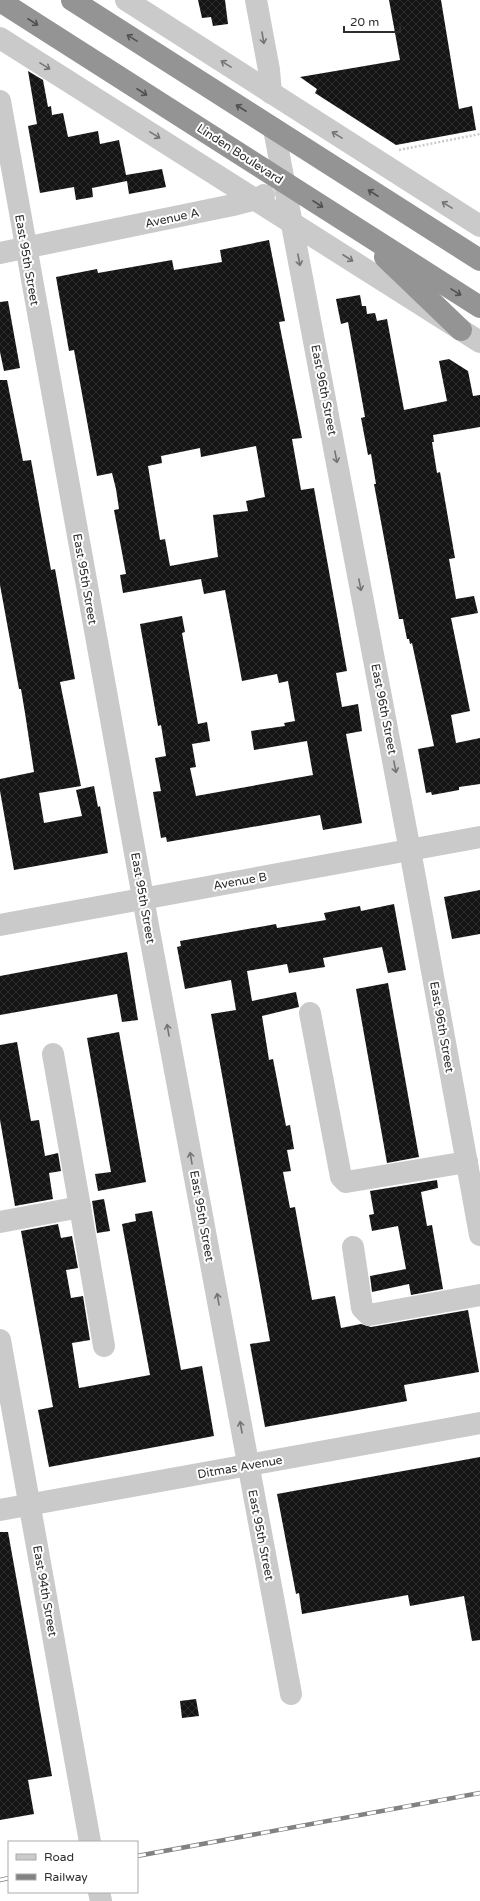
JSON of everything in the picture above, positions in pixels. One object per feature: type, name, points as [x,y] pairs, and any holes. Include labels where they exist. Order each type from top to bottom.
[{"type":"highway","points":[[72,0],[480,260]]},
{"type":"highway","name":"Linden Boulevard","points":[[0,1],[480,307]]},
{"type":"highway","points":[[359,230],[416,289],[461,330]]},
{"type":"street","points":[[126,0],[480,226]]},
{"type":"street","points":[[256,0],[269,70],[271,93]]},
{"type":"street","points":[[0,38],[480,342]]},
{"type":"street","name":"East 95th Street","points":[[0,101],[25,248],[143,899],[291,1694]]},
{"type":"street","points":[[274,129],[285,183]]},
{"type":"street","name":"Avenue A","points":[[0,253],[256,199],[285,183]]},
{"type":"street","name":"East 96th Street","points":[[285,183],[410,850],[480,1235]]},
{"type":"street","name":"Avenue B","points":[[0,925],[480,837]]},
{"type":"street","points":[[310,1013],[341,1177],[346,1182],[467,1162]]},
{"type":"street","points":[[53,1054],[104,1346]]},
{"type":"street","points":[[0,1222],[80,1207]]},
{"type":"street","points":[[353,1247],[362,1308],[370,1314],[480,1295]]},
{"type":"street","name":"East 94th Street","points":[[0,1340],[90,1841]]},
{"type":"street","name":"Ditmas Avenue","points":[[0,1510],[480,1423]]},
{"type":"path","points":[[397,150],[480,134]]},
{"type":"building","points":[[198,0],[225,0],[228,24],[213,26],[211,17],[202,18]]},
{"type":"building","points":[[389,0],[441,0],[459,109],[472,106],[476,130],[396,145],[315,93],[317,89],[300,77],[400,60]]},
{"type":"building","points":[[28,71],[43,80],[48,107],[51,106],[52,115],[63,113],[68,137],[98,131],[100,144],[119,140],[126,175],[162,169],[166,187],[129,194],[127,181],[92,188],[93,197],[76,200],[74,187],[40,193],[28,126],[37,124]]},
{"type":"building","points":[[269,240],[285,321],[279,322],[302,438],[292,439],[301,490],[314,488],[347,671],[336,673],[342,707],[358,704],[362,731],[346,734],[362,823],[323,830],[320,815],[167,842],[166,837],[161,838],[153,792],[161,791],[155,758],[166,756],[161,725],[158,726],[140,624],[182,616],[185,632],[182,633],[198,724],[207,722],[210,741],[192,744],[196,767],[190,768],[196,796],[313,775],[307,741],[254,750],[251,731],[285,726],[284,723],[295,721],[288,681],[279,683],[277,674],[242,681],[225,590],[204,594],[201,579],[123,593],[120,575],[126,574],[114,510],[119,509],[116,489],[112,473],[97,476],[74,350],[69,351],[56,277],[97,269],[98,273],[172,260],[174,270],[222,262],[220,250]],"holes":[[[256,446],[265,497],[246,501],[248,511],[213,515],[218,557],[170,566],[165,539],[160,540],[148,466],[162,463],[161,456],[200,448],[201,457]]]},
{"type":"building","points":[[360,295],[362,306],[366,306],[367,314],[375,313],[377,321],[387,319],[404,410],[447,401],[439,361],[449,359],[468,371],[473,396],[480,395],[480,427],[433,435],[434,442],[432,442],[437,473],[440,472],[455,558],[449,559],[456,599],[474,596],[478,613],[451,618],[470,711],[451,715],[456,743],[480,738],[480,784],[459,787],[459,790],[432,795],[431,792],[426,793],[418,749],[434,746],[412,643],[410,644],[409,639],[407,639],[403,619],[399,619],[374,484],[376,484],[371,454],[368,455],[361,418],[365,417],[348,322],[341,324],[336,299]]},
{"type":"building","points":[[8,301],[20,368],[4,371],[0,352],[0,302]]},
{"type":"building","points":[[0,380],[7,380],[23,461],[31,460],[51,570],[55,569],[75,679],[60,682],[81,786],[39,793],[44,823],[82,816],[76,790],[94,786],[98,807],[100,806],[108,853],[14,870],[0,791],[0,779],[34,772],[21,689],[19,689],[0,585]]},
{"type":"building","points":[[480,890],[480,934],[452,939],[444,897]]},
{"type":"building","points":[[394,904],[406,970],[388,973],[382,947],[323,958],[325,967],[289,973],[287,964],[247,971],[252,1001],[296,992],[299,1007],[262,1016],[269,1060],[273,1059],[286,1126],[290,1125],[294,1149],[287,1150],[291,1171],[283,1172],[290,1208],[295,1207],[312,1300],[335,1296],[341,1328],[361,1324],[371,1327],[468,1310],[479,1372],[404,1385],[407,1401],[265,1427],[250,1344],[270,1341],[211,1014],[236,1010],[231,980],[185,989],[177,947],[181,946],[180,941],[276,924],[277,928],[326,920],[324,913],[360,906],[361,911]]},
{"type":"building","points":[[127,952],[138,1020],[122,1022],[117,994],[0,1015],[0,976]]},
{"type":"building","points":[[388,983],[419,1157],[387,1163],[356,989]]},
{"type":"building","points":[[119,1032],[146,1182],[98,1191],[95,1174],[111,1172],[87,1038]]},
{"type":"building","points":[[17,1042],[31,1121],[39,1120],[45,1156],[58,1153],[61,1171],[49,1173],[53,1199],[15,1206],[0,1120],[0,1045]]},
{"type":"building","points":[[437,1180],[438,1188],[421,1192],[427,1226],[432,1225],[443,1289],[411,1295],[409,1284],[372,1292],[370,1276],[406,1269],[398,1226],[372,1231],[369,1215],[374,1214],[370,1191]]},
{"type":"building","points":[[104,1199],[110,1231],[97,1233],[92,1201]]},
{"type":"building","points":[[152,1211],[181,1370],[202,1366],[214,1436],[49,1467],[38,1410],[53,1407],[21,1231],[58,1224],[61,1238],[72,1236],[78,1268],[66,1270],[71,1298],[83,1296],[90,1340],[72,1343],[79,1388],[150,1375],[122,1224],[136,1221],[135,1214]]},
{"type":"building","points":[[480,1457],[480,1640],[472,1641],[464,1596],[410,1606],[408,1595],[302,1614],[299,1593],[296,1594],[277,1494]]},
{"type":"building","points":[[0,1532],[8,1532],[52,1776],[28,1780],[34,1814],[0,1820]]},
{"type":"building","points":[[196,1699],[199,1716],[182,1718],[180,1701]]},
{"type":"railway","points":[[138,1856],[480,1793]]},
{"type":"railway","points":[[0,1880],[8,1878]]}]
